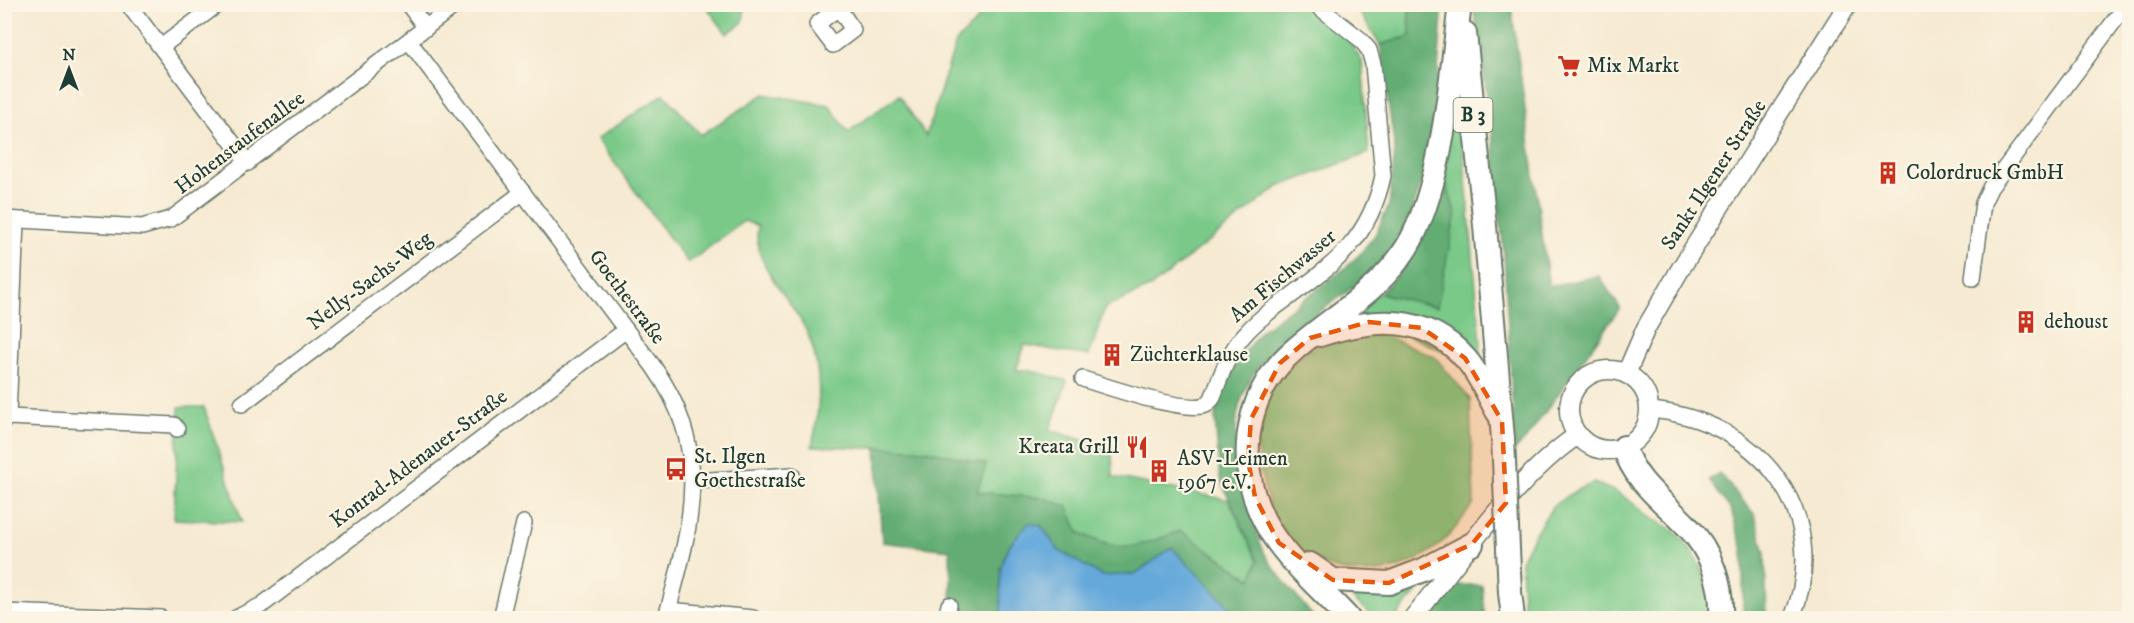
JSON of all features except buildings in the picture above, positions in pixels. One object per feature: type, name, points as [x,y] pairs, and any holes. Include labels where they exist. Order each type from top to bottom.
[{"type":"main road","points":[[1348,618],[1279,543],[1262,517],[1255,497],[1248,460],[1248,431],[1259,395],[1268,378],[1280,363],[1372,289],[1394,266],[1416,230],[1430,188],[1441,139],[1461,4]]},
{"type":"main road","name":"B 3","points":[[1461,4],[1485,226],[1503,430],[1512,618]]},
{"type":"main road","points":[[1310,338],[1369,322],[1390,321],[1422,328],[1438,336],[1465,358],[1503,430]]},
{"type":"main road","points":[[1624,447],[1629,464],[1639,478],[1689,528],[1712,564],[1722,597],[1721,618]]},
{"type":"main road","points":[[1279,543],[1333,580],[1378,584],[1389,583],[1423,570],[1472,544]]},
{"type":"street","points":[[131,4],[131,8],[248,162]]},
{"type":"street","points":[[161,47],[218,4]]},
{"type":"street","points":[[408,4],[426,28]]},
{"type":"street","name":"Hohenstaufenallee","points":[[10,220],[154,226],[180,214],[457,4]]},
{"type":"street","name":"Am Fischwasser","points":[[1083,379],[1143,397],[1193,406],[1206,405],[1212,399],[1232,350],[1244,334],[1336,262],[1363,231],[1381,191],[1383,176],[1373,64],[1364,43],[1315,4]]},
{"type":"street","name":"Sankt Ilgener Straße","points":[[1626,374],[1646,328],[1681,268],[1848,4]]},
{"type":"street","points":[[1973,278],[1983,203],[1990,188],[2127,4]]},
{"type":"street","name":"Goethestraße","points":[[409,41],[660,376],[675,403],[689,448],[693,481],[687,538],[667,614]]},
{"type":"street","name":"Nelly-Sachs-Weg","points":[[242,404],[523,192]]},
{"type":"street","points":[[10,220],[6,419],[174,425],[177,429]]},
{"type":"street","name":"Konrad-Adenauer-Straße","points":[[236,618],[262,605],[626,330]]},
{"type":"street","points":[[1613,370],[1626,374],[1641,385],[1646,393],[1649,410],[1642,433],[1624,447],[1599,449],[1578,435],[1569,410],[1578,385],[1588,376],[1600,371],[1613,370]]},
{"type":"street","points":[[1649,410],[1674,412],[1700,419],[1731,436],[1761,456],[1786,490],[1799,522],[1803,552],[1802,583],[1792,618]]},
{"type":"street","points":[[1413,618],[1509,500],[1560,446],[1578,435]]},
{"type":"street","points":[[693,481],[792,475]]},
{"type":"street","points":[[501,618],[524,523]]},
{"type":"street","points":[[4,612],[158,618]]},
{"type":"street","points":[[667,614],[753,618]]},
{"type":"highlighted area","points":[[1369,322],[1422,328],[1465,358],[1502,421],[1506,503],[1472,544],[1389,583],[1333,580],[1279,543],[1255,497],[1248,460],[1251,419],[1280,363],[1310,338]]},
{"type":"green space","points":[[705,5],[745,5],[743,22],[727,34]]},
{"type":"green space","points":[[968,5],[1325,5],[1362,61],[1369,153],[1278,187],[1151,287],[1105,308],[1089,356],[1025,345],[1016,370],[1030,370],[1067,381],[1050,430],[1112,449],[1113,477],[1229,500],[1258,561],[1251,579],[1181,531],[1135,548],[1115,549],[1103,546],[1081,533],[1044,498],[976,492],[986,465],[927,450],[812,446],[819,391],[813,351],[803,324],[767,270],[757,241],[758,226],[744,221],[688,263],[597,139],[664,94],[701,135],[764,94],[829,105],[848,132],[899,95],[926,136],[956,42],[979,19]]},
{"type":"green space","points":[[1355,5],[1409,5],[1410,36],[1380,45]]},
{"type":"green space","points":[[1409,5],[1441,5],[1442,16],[1432,132],[1423,177],[1407,226],[1392,250],[1365,278],[1304,323],[1269,354],[1253,374],[1243,394],[1237,416],[1235,438],[1237,461],[1260,544],[1276,570],[1314,618],[1240,618],[1172,548],[1135,574],[1102,576],[1058,550],[1041,526],[1000,567],[1001,616],[952,618],[950,550],[882,542],[876,447],[927,450],[986,464],[977,492],[1044,498],[1067,506],[1079,533],[1108,545],[1130,547],[1181,531],[1251,579],[1258,561],[1220,479],[1215,418],[1221,394],[1239,359],[1261,331],[1344,269],[1375,235],[1389,205],[1395,150],[1380,45],[1410,36]]},
{"type":"green space","points":[[1473,5],[1511,5],[1549,286],[1599,276],[1620,308],[1526,439],[1515,450],[1504,256],[1491,120]]},
{"type":"green space","points":[[1457,85],[1481,342],[1479,367],[1353,311],[1380,293],[1437,307],[1442,173]]},
{"type":"green space","points":[[1442,173],[1456,213],[1437,307],[1380,293],[1406,265],[1422,239]]},
{"type":"green space","points":[[1362,335],[1386,336],[1435,357],[1470,399],[1474,503],[1446,538],[1418,559],[1381,572],[1362,573],[1324,565],[1291,542],[1279,527],[1265,491],[1257,445],[1257,431],[1258,418],[1264,401],[1281,375],[1295,361],[1315,347]]},
{"type":"green space","points":[[179,407],[204,407],[242,522],[174,519]]},
{"type":"green space","points":[[1719,473],[1755,515],[1765,553],[1767,618],[1743,618],[1743,550],[1731,510],[1709,480]]},
{"type":"green space","points":[[1594,483],[1622,496],[1670,528],[1689,547],[1701,569],[1713,618],[1524,618],[1521,560],[1535,533],[1553,506],[1577,490]]},
{"type":"green space","points":[[1428,578],[1395,618],[1374,618],[1346,592],[1379,594]]},
{"type":"green space","points":[[1452,585],[1482,585],[1485,618],[1426,618]]},
{"type":"water","points":[[1029,523],[1041,526],[1058,550],[1102,576],[1135,574],[1172,548],[1240,618],[1001,618],[1000,577],[1004,556],[1017,535]]},
{"type":"place","name":"Mix Markt","points":[[1569,66]]},
{"type":"place","name":"Colordruck GmbH","points":[[1888,173]]},
{"type":"place","name":"dehoust","points":[[2026,322]]},
{"type":"place","name":"Züchterklause","points":[[1112,355]]},
{"type":"place","name":"Kreata Grill","points":[[1137,447]]},
{"type":"place","name":"St. Ilgen Goethestraße","points":[[676,469]]},
{"type":"place","name":"ASV-Leimen 1967 e.V.","points":[[1159,471]]}]
